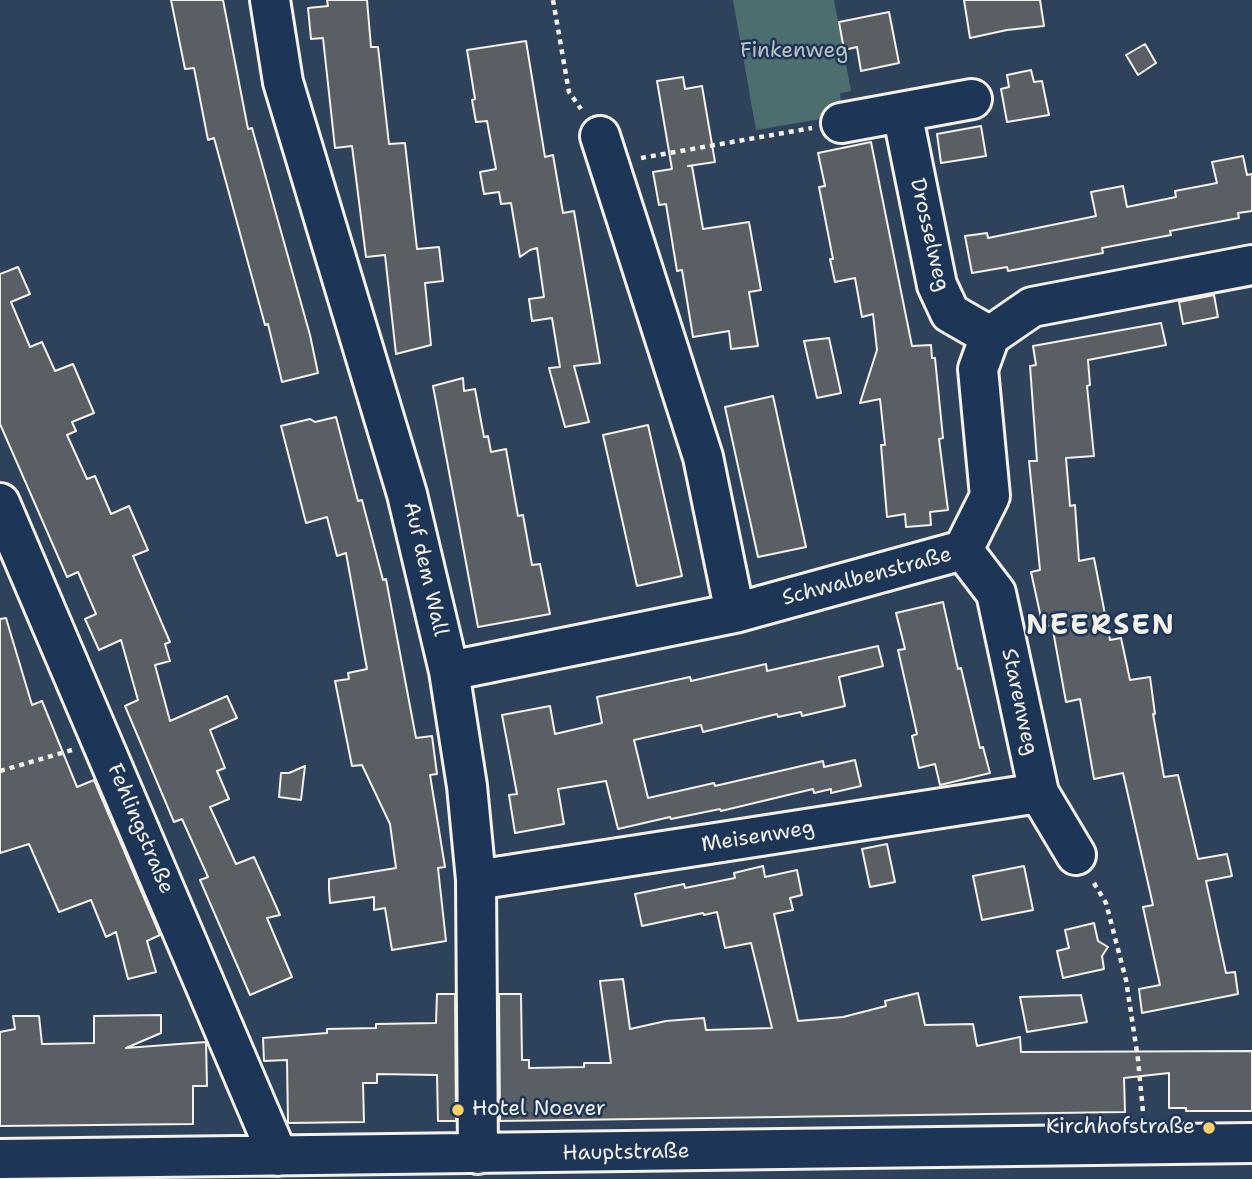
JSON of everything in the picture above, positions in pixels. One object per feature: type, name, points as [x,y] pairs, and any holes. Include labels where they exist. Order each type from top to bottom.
[{"type":"street","name":"Auf dem Wall","points":[[270,0],[283,82],[408,494],[449,671],[467,786],[476,880],[478,1154]]},
{"type":"street","points":[[841,122],[972,99]]},
{"type":"street","name":"Drosselweg","points":[[902,112],[937,285],[950,313],[990,335]]},
{"type":"street","points":[[604,149],[703,457],[736,613]]},
{"type":"street","points":[[990,335],[1032,307],[1252,265]]},
{"type":"street","name":"Schwalbenstraße","points":[[449,671],[736,613],[963,550],[989,496],[978,369],[990,335]]},
{"type":"street","name":"Fehlingstraße","points":[[0,503],[278,1156]]},
{"type":"street","name":"Starenweg","points":[[963,550],[996,593],[1039,793],[1076,855]]},
{"type":"street","name":"Meisenweg","points":[[476,880],[1039,793]]},
{"type":"street","name":"Hauptstraße","points":[[0,1159],[154,1169],[278,1156],[1252,1143]]},
{"type":"path","points":[[553,0],[569,92],[604,149],[841,122]]},
{"type":"path","points":[[0,771],[103,741]]},
{"type":"path","points":[[1076,855],[1106,903],[1118,946],[1135,1033],[1145,1143]]},
{"type":"green space","name":"Finkenweg","points":[[733,0],[834,0],[851,91],[840,93],[841,102],[832,117],[756,130]]},
{"type":"building","points":[[171,0],[223,0],[248,129],[252,128],[310,335],[318,373],[282,382],[214,138],[208,140],[194,68],[185,69]]},
{"type":"building","points":[[327,0],[367,0],[371,47],[378,47],[389,144],[405,143],[417,249],[439,247],[443,281],[425,283],[431,345],[396,354],[385,255],[366,257],[352,146],[335,148],[323,38],[311,39],[308,8],[328,6]]},
{"type":"building","points":[[964,0],[1040,0],[1044,26],[970,38]]},
{"type":"building","points":[[889,12],[899,63],[861,71],[857,47],[844,50],[839,22]]},
{"type":"building","points":[[526,41],[545,157],[553,155],[563,213],[574,211],[600,363],[574,366],[589,422],[565,427],[549,368],[560,367],[552,318],[532,321],[529,299],[544,297],[537,248],[520,257],[511,203],[501,204],[499,192],[484,194],[480,172],[496,169],[487,121],[476,122],[472,100],[475,99],[467,50]]},
{"type":"building","points":[[1145,44],[1156,63],[1138,75],[1126,55]]},
{"type":"building","points":[[1031,70],[1034,82],[1042,81],[1049,115],[1007,122],[1001,89],[1009,87],[1007,75]]},
{"type":"building","points":[[683,77],[685,89],[702,86],[715,162],[688,166],[692,166],[703,229],[749,222],[761,290],[749,292],[758,346],[731,349],[729,331],[693,337],[682,270],[677,271],[666,204],[659,205],[653,172],[672,169],[657,81]]},
{"type":"building","points":[[981,126],[986,156],[941,163],[937,134]]},
{"type":"building","points":[[871,142],[912,346],[931,345],[932,358],[935,358],[943,438],[939,439],[948,510],[930,512],[931,525],[906,527],[905,514],[887,517],[881,445],[885,445],[880,399],[860,403],[877,350],[873,314],[862,317],[855,278],[835,282],[830,259],[833,259],[819,187],[825,186],[818,153]]},
{"type":"building","points":[[1243,156],[1247,175],[1252,174],[1252,211],[1238,213],[1239,218],[1102,248],[1103,253],[1008,271],[1007,267],[972,273],[965,236],[987,233],[988,238],[1096,216],[1091,192],[1123,186],[1127,207],[1176,197],[1175,191],[1217,183],[1212,162]]},
{"type":"building","points":[[18,267],[30,294],[11,302],[30,347],[42,342],[55,371],[73,364],[94,413],[72,422],[76,431],[67,435],[87,479],[95,476],[111,514],[129,506],[148,550],[133,556],[170,642],[165,644],[170,661],[155,665],[170,721],[227,696],[237,718],[210,730],[225,768],[217,771],[229,799],[210,807],[236,864],[254,857],[280,915],[267,918],[292,977],[250,995],[200,880],[208,877],[182,819],[174,822],[125,706],[138,700],[121,640],[99,650],[85,619],[96,614],[78,572],[67,577],[0,424],[0,274]]},
{"type":"building","points":[[1214,295],[1218,317],[1183,324],[1179,302]]},
{"type":"building","points":[[1161,323],[1166,345],[1088,360],[1090,385],[1087,386],[1094,456],[1066,458],[1070,506],[1075,505],[1079,561],[1094,558],[1110,640],[1121,638],[1130,680],[1150,677],[1153,714],[1164,777],[1178,775],[1198,859],[1227,854],[1232,876],[1206,881],[1226,973],[1235,972],[1238,994],[1142,1013],[1139,989],[1160,985],[1143,907],[1153,905],[1123,773],[1094,779],[1080,699],[1066,702],[1052,625],[1043,627],[1031,572],[1040,570],[1029,461],[1037,461],[1030,366],[1036,365],[1033,346]]},
{"type":"building","points":[[829,338],[841,393],[817,398],[804,341]]},
{"type":"building","points":[[463,378],[464,391],[475,389],[484,437],[488,436],[491,452],[506,449],[518,516],[523,515],[532,565],[540,564],[550,614],[478,627],[433,386]]},
{"type":"building","points":[[773,396],[806,547],[758,557],[725,407]]},
{"type":"building","points":[[336,417],[358,501],[362,500],[383,580],[386,579],[416,738],[432,736],[437,774],[430,775],[445,867],[438,868],[446,941],[392,950],[385,908],[374,910],[374,897],[330,903],[329,879],[396,868],[390,824],[362,765],[352,766],[335,681],[349,679],[348,673],[367,669],[346,553],[337,556],[327,517],[306,523],[281,426],[310,419],[315,422]]},
{"type":"building","points":[[648,425],[682,576],[637,586],[603,435]]},
{"type":"building","points":[[943,602],[958,669],[961,668],[980,748],[983,747],[990,773],[940,785],[935,764],[919,768],[912,736],[917,734],[898,650],[905,649],[896,613]]},
{"type":"building","points":[[6,618],[32,705],[42,701],[77,787],[94,780],[160,935],[147,941],[156,972],[128,979],[116,932],[106,937],[91,900],[59,912],[29,844],[0,853],[0,619]]},
{"type":"building","points":[[878,646],[883,666],[839,677],[845,706],[802,716],[801,712],[778,717],[777,714],[703,732],[701,725],[634,740],[648,798],[714,783],[715,786],[823,761],[824,767],[855,760],[861,786],[831,793],[831,789],[814,793],[813,789],[721,811],[720,809],[671,819],[670,817],[618,829],[606,781],[558,789],[564,824],[515,833],[509,795],[517,794],[502,715],[550,706],[555,734],[602,723],[597,697],[690,677],[691,681],[766,664],[767,671]]},
{"type":"building","points":[[305,766],[301,800],[279,797],[281,773],[289,773]]},
{"type":"building","points":[[887,844],[895,882],[870,887],[862,849]]},
{"type":"building","points":[[763,866],[765,877],[797,870],[802,895],[790,898],[793,910],[774,914],[798,1021],[843,1017],[886,1006],[885,1001],[918,993],[925,1025],[973,1024],[977,1046],[1020,1037],[1021,1052],[1252,1051],[1252,1111],[1186,1111],[1186,1108],[1169,1108],[1169,1073],[1124,1078],[1125,1112],[500,1121],[499,994],[521,994],[522,1060],[529,1060],[529,1068],[584,1067],[584,1063],[611,1063],[600,981],[623,979],[630,1029],[666,1021],[704,1018],[706,1030],[772,1028],[751,943],[725,948],[717,912],[642,926],[635,894],[684,884],[685,888],[735,878],[734,873]]},
{"type":"building","points":[[1024,866],[1033,910],[982,920],[973,876]]},
{"type":"building","points":[[1094,923],[1098,941],[1108,947],[1102,956],[1104,969],[1063,978],[1057,951],[1069,948],[1065,930]]},
{"type":"building","points":[[437,994],[455,994],[456,1121],[438,1121],[437,1075],[377,1074],[377,1083],[363,1083],[364,1122],[288,1123],[287,1060],[264,1061],[263,1038],[327,1033],[327,1029],[376,1028],[376,1024],[436,1023]]},
{"type":"building","points":[[1081,995],[1087,1022],[1027,1032],[1020,997]]},
{"type":"building","points":[[161,1015],[161,1033],[126,1048],[206,1042],[207,1086],[193,1086],[193,1124],[0,1126],[0,1032],[15,1029],[13,1016],[39,1016],[42,1044],[94,1043],[94,1016]]},
{"type":"place","name":"Hotel Noever","points":[[458,1110]]},
{"type":"place","name":"Kirchhofstraße","points":[[1209,1128]]},
{"type":"district","name":"NEERSEN","points":[[1101,627]]}]
